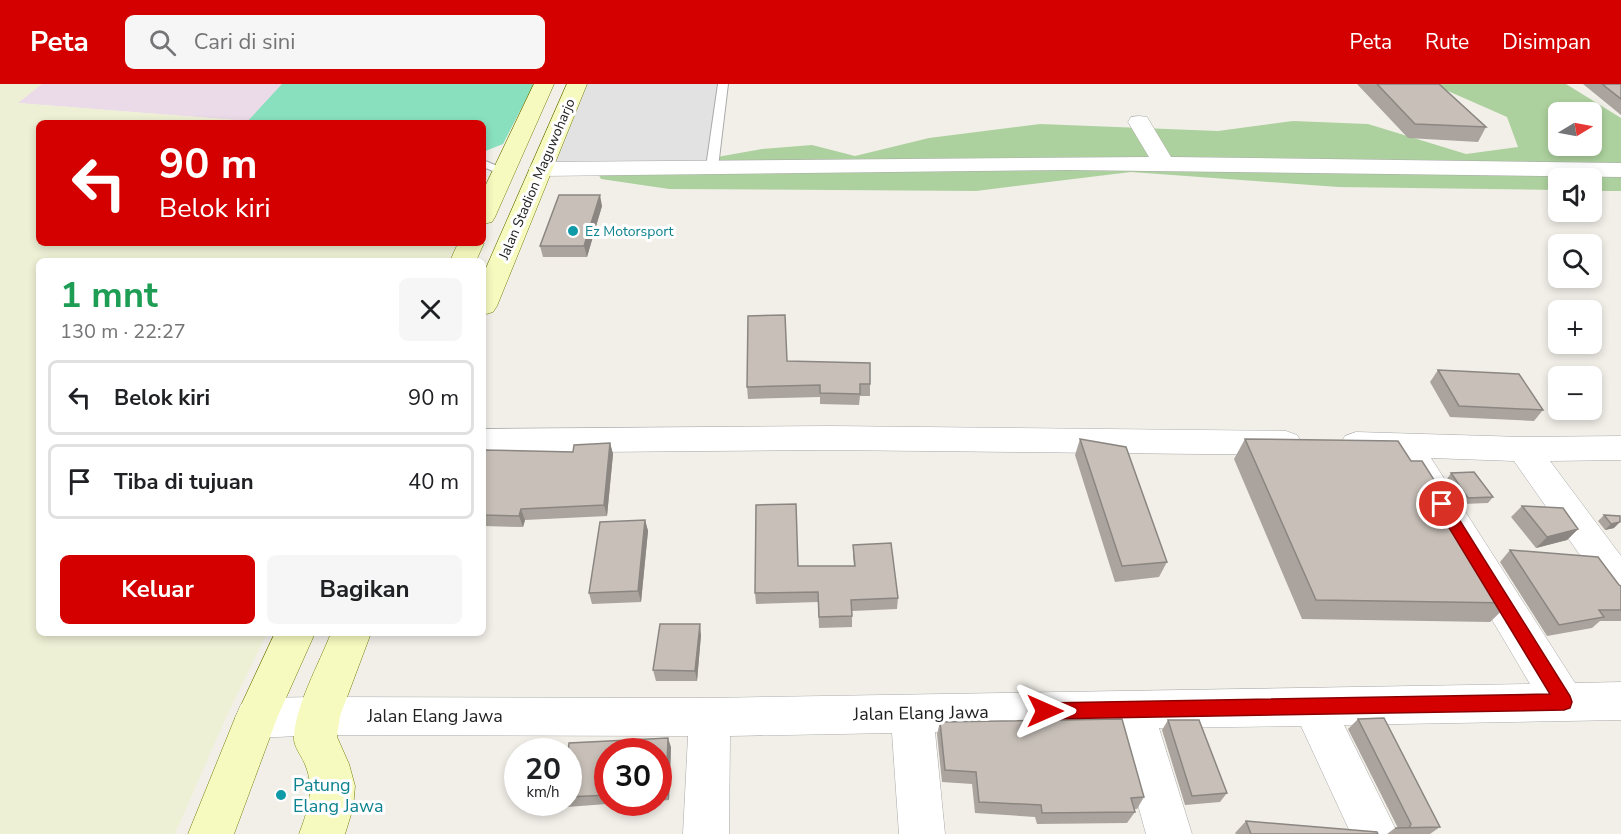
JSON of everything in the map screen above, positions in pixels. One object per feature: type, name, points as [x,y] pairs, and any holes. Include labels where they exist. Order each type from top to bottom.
[{"type":"main road","name":"Jalan Stadion Maguwoharjo","points":[[486,202],[493,167],[528,120],[544,84]]},
{"type":"main road","name":"Jalan Stadion Maguwoharjo","points":[[486,299],[577,84]]},
{"type":"main road","points":[[528,120],[562,120]]},
{"type":"main road","points":[[211,834],[256,718],[294,636]]},
{"type":"main road","points":[[322,834],[333,790],[328,760],[315,740],[319,716],[350,636]]},
{"type":"street","points":[[1139,122],[1164,164]]},
{"type":"street","points":[[540,169],[1164,164],[1621,170]]},
{"type":"street","points":[[486,441],[842,438],[1405,444],[1523,449],[1621,448]]},
{"type":"street","points":[[1405,444],[1564,702]]},
{"type":"street","points":[[1523,449],[1621,584]]},
{"type":"street","name":"Jalan Elang Jawa","points":[[256,718],[319,716],[708,717],[1621,701]]},
{"type":"street","points":[[1312,705],[1375,834]]},
{"type":"street","points":[[1135,711],[1139,738],[1169,834]]},
{"type":"street","points":[[912,712],[922,834]]},
{"type":"street","points":[[706,834],[710,751],[708,717]]},
{"type":"lane","points":[[712,167],[723,84]]},
{"type":"shaded area","points":[[41,84],[284,84],[249,120],[17,103]]},
{"type":"shaded area","points":[[585,84],[717,84],[707,163],[552,163]]},
{"type":"green space","points":[[0,84],[42,84],[18,103],[235,120],[36,120],[36,246],[456,246],[450,258],[36,258],[36,636],[266,636],[224,722],[175,834],[0,834]]},
{"type":"green space","points":[[282,84],[534,84],[503,144],[486,151],[486,120],[249,120]]},
{"type":"green space","points":[[1432,84],[1566,84],[1595,102],[1548,102],[1548,156],[1602,156],[1602,106],[1621,118],[1621,191],[1602,191],[1602,168],[1548,168],[1548,190],[1338,187],[1131,172],[976,191],[669,189],[601,179],[593,165],[689,162],[762,149],[812,145],[855,156],[929,138],[1040,124],[1218,131],[1293,121],[1368,124],[1466,154],[1518,147],[1507,117]]},
{"type":"building","points":[[1377,84],[1439,84],[1486,127],[1415,124]]},
{"type":"building","points":[[1602,84],[1621,84],[1621,99]]},
{"type":"building","name":"Ez Motorsport","points":[[559,195],[600,195],[584,246],[540,246]]},
{"type":"building","points":[[785,315],[787,361],[870,363],[870,384],[860,384],[860,394],[820,393],[820,385],[747,387],[748,316]]},
{"type":"building","points":[[1438,370],[1519,374],[1543,410],[1459,406]]},
{"type":"building","points":[[1080,439],[1126,447],[1167,562],[1122,566]]},
{"type":"building","points":[[1245,439],[1398,441],[1411,461],[1422,461],[1438,486],[1426,487],[1455,533],[1467,534],[1510,603],[1316,600]]},
{"type":"building","points":[[610,443],[604,505],[521,509],[519,516],[486,515],[486,450],[573,452],[574,445]]},
{"type":"building","points":[[1474,472],[1493,497],[1468,498],[1451,473]]},
{"type":"building","points":[[796,504],[798,566],[855,566],[853,545],[891,543],[898,598],[851,600],[852,616],[819,617],[818,592],[755,593],[756,505]]},
{"type":"building","points":[[1522,506],[1563,508],[1578,529],[1547,537]]},
{"type":"building","points":[[1604,515],[1620,516],[1620,522],[1611,524]]},
{"type":"building","points":[[645,520],[638,591],[589,593],[600,522]]},
{"type":"building","points":[[1510,550],[1598,557],[1621,586],[1621,610],[1599,610],[1604,617],[1559,625]]},
{"type":"building","points":[[660,624],[700,624],[695,671],[653,670]]},
{"type":"building","points":[[1384,718],[1440,827],[1409,828],[1411,824],[1358,719]]},
{"type":"building","points":[[1122,719],[1144,797],[1131,798],[1135,812],[1042,813],[1041,805],[979,802],[976,772],[945,770],[940,722]]},
{"type":"building","points":[[1168,720],[1199,720],[1227,793],[1192,796]]},
{"type":"building","points":[[582,742],[594,742],[594,796],[582,796]]},
{"type":"building","points":[[1246,821],[1377,832],[1378,834],[1251,834]]},
{"type":"place","name":"Ez Motorsport","points":[[573,231]]},
{"type":"place","name":"Patung Elang Jawa","points":[[281,795]]},
{"type":"route","points":[[1045,711],[1564,702],[1442,504]]}]
